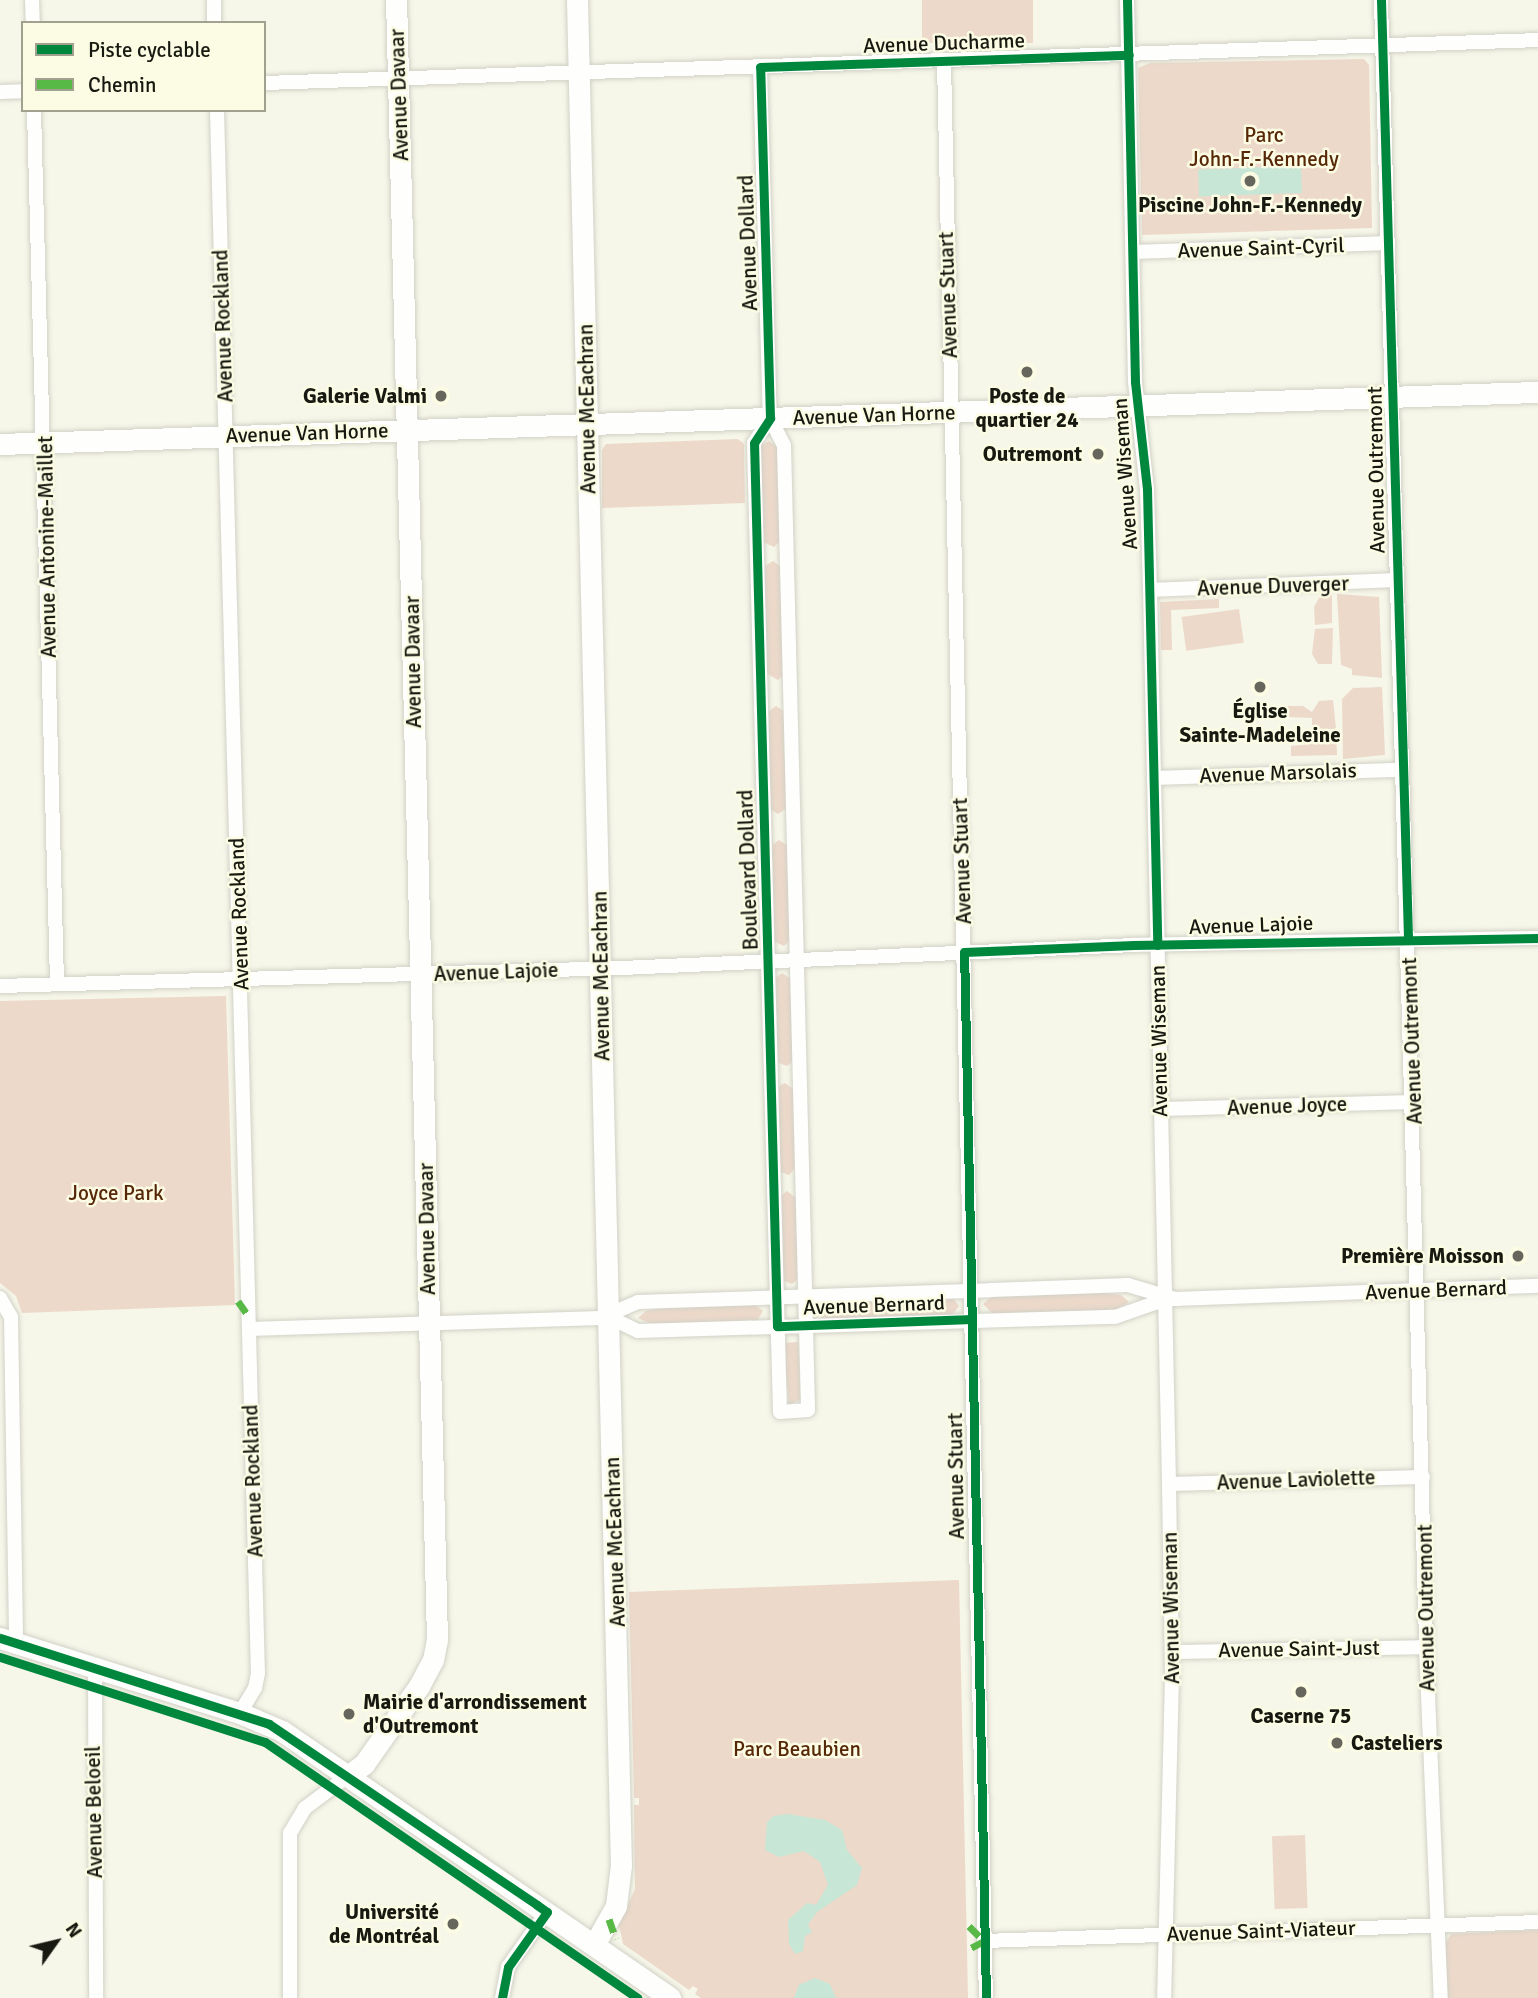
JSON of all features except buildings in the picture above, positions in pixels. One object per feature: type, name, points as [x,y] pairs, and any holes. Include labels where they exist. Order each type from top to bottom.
[{"type":"street","points":[[32,0],[33,21]]},
{"type":"street","points":[[214,0],[214,21]]},
{"type":"street","name":"Avenue Davaar","points":[[349,1775],[364,1764],[419,1686],[437,1646],[396,0]]},
{"type":"street","name":"Avenue McEachran","points":[[577,0],[622,1874],[616,1906],[594,1945]]},
{"type":"street","name":"Avenue Wiseman","points":[[1127,0],[1138,406],[1147,489],[1166,1299],[1172,1652],[1164,1998]]},
{"type":"street","name":"Avenue Outremont","points":[[1381,0],[1401,770],[1414,1102],[1426,1647],[1441,1998]]},
{"type":"street","name":"Avenue Ducharme","points":[[266,83],[1538,40]]},
{"type":"street","name":"Avenue Stuart","points":[[944,61],[986,1998]]},
{"type":"street","name":"Avenue Dollard","points":[[760,67],[771,418]]},
{"type":"street","points":[[0,92],[21,91]]},
{"type":"street","name":"Avenue Antonine-Maillet","points":[[34,112],[57,983]]},
{"type":"street","name":"Avenue Rockland","points":[[217,112],[258,1678],[240,1713]]},
{"type":"street","name":"Avenue Saint-Cyril","points":[[1133,252],[1388,243]]},
{"type":"street","name":"Avenue Van Horne","points":[[0,444],[1538,392]]},
{"type":"street","name":"Boulevard Dollard","points":[[771,418],[784,446],[808,1410],[780,1412],[754,443],[771,418]]},
{"type":"street","name":"Avenue Duverger","points":[[1150,590],[1396,580]]},
{"type":"street","name":"Avenue Marsolais","points":[[1154,778],[1401,770]]},
{"type":"street","name":"Avenue Lajoie","points":[[0,986],[602,969],[1157,945],[1538,938]]},
{"type":"street","name":"Avenue Joyce","points":[[1160,1109],[1414,1102]]},
{"type":"street","name":"Avenue Bernard","points":[[609,1317],[638,1302],[1128,1285],[1166,1299]]},
{"type":"street","name":"Avenue Bernard","points":[[609,1317],[638,1331],[972,1319],[1115,1317],[1166,1299],[1538,1286]]},
{"type":"street","points":[[0,1298],[11,1317],[8,1641],[240,1713],[286,1733],[665,1997]]},
{"type":"street","name":"Avenue Davaar","points":[[249,1329],[609,1317]]},
{"type":"street","name":"Avenue Laviolette","points":[[1169,1484],[1423,1477]]},
{"type":"street","name":"Avenue Saint-Just","points":[[1172,1652],[1426,1647]]},
{"type":"street","name":"Avenue Beloeil","points":[[95,1668],[96,1998]]},
{"type":"street","points":[[290,1998],[290,1833],[305,1808],[349,1775]]},
{"type":"street","points":[[502,1998],[508,1967],[547,1913]]},
{"type":"street","name":"Avenue Saint-Viateur","points":[[984,1941],[1538,1922]]},
{"type":"green space","points":[[922,0],[1033,0],[1033,43],[922,43]]},
{"type":"green space","name":"Parc John-F.-Kennedy","points":[[1364,59],[1369,65],[1372,228],[1142,235],[1138,68],[1150,63]]},
{"type":"green space","points":[[738,439],[744,444],[745,503],[602,508],[602,450],[606,444]]},
{"type":"green space","points":[[769,441],[777,447],[780,541],[774,547],[763,542],[760,446]]},
{"type":"green space","points":[[773,561],[781,567],[784,675],[778,680],[766,673],[765,566]]},
{"type":"green space","points":[[1337,594],[1379,597],[1382,678],[1352,675],[1352,669],[1341,665]]},
{"type":"green space","points":[[1332,595],[1332,623],[1315,625],[1314,607],[1320,596]]},
{"type":"green space","points":[[1219,599],[1219,608],[1171,610],[1172,650],[1161,650],[1160,602]]},
{"type":"green space","points":[[1239,609],[1244,643],[1186,651],[1182,617]]},
{"type":"green space","points":[[1333,628],[1332,664],[1318,664],[1312,654],[1315,629]]},
{"type":"green space","points":[[1382,687],[1385,755],[1343,759],[1342,699],[1353,688]]},
{"type":"green space","points":[[1333,700],[1336,729],[1312,729],[1312,718],[1287,717],[1287,706],[1303,706],[1312,712],[1319,701]]},
{"type":"green space","points":[[776,706],[785,712],[787,808],[778,814],[770,809],[768,712]]},
{"type":"green space","points":[[1312,734],[1336,734],[1337,755],[1291,756],[1291,746],[1312,744]]},
{"type":"green space","points":[[779,840],[788,846],[790,940],[784,946],[773,941],[771,846]]},
{"type":"green space","points":[[782,973],[791,979],[793,1061],[787,1066],[776,1062],[774,979]]},
{"type":"green space","name":"Joyce Park","points":[[226,996],[235,1305],[22,1313],[16,1296],[0,1283],[0,1001]]},
{"type":"green space","points":[[785,1083],[793,1089],[795,1168],[789,1175],[778,1171],[777,1087]]},
{"type":"green space","points":[[787,1191],[796,1198],[798,1279],[792,1284],[781,1280],[779,1197]]},
{"type":"green space","points":[[1097,1292],[1121,1295],[1129,1302],[1117,1309],[1098,1311],[993,1314],[983,1304],[992,1296]]},
{"type":"green space","points":[[953,1298],[959,1306],[952,1315],[822,1319],[818,1312],[823,1302]]},
{"type":"green space","points":[[754,1304],[763,1311],[757,1321],[651,1324],[638,1318],[646,1311],[670,1306]]},
{"type":"green space","points":[[798,1342],[801,1399],[789,1405],[783,1343]]},
{"type":"green space","name":"Parc Beaubien","points":[[959,1580],[968,1998],[701,1998],[695,1994],[698,1989],[693,1986],[689,1990],[623,1944],[619,1925],[635,1889],[634,1805],[639,1805],[639,1798],[634,1798],[629,1592]]},
{"type":"green space","points":[[1305,1835],[1308,1908],[1275,1909],[1272,1836]]},
{"type":"green space","points":[[1538,1930],[1538,1998],[1447,1998],[1445,1944],[1451,1934]]},
{"type":"shaded area","name":"Piscine John-F.-Kennedy","points":[[1301,166],[1302,193],[1199,197],[1198,170]]},
{"type":"shaded area","points":[[788,1814],[825,1820],[842,1830],[847,1850],[862,1868],[857,1885],[817,1912],[808,1925],[812,1932],[805,1936],[803,1951],[795,1954],[789,1944],[788,1920],[807,1903],[816,1905],[828,1885],[820,1862],[804,1851],[779,1857],[765,1850],[767,1822],[773,1816]]},
{"type":"shaded area","points":[[815,1978],[830,1984],[836,1998],[794,1998],[799,1985]]},
{"type":"marked path","points":[[238,1301],[249,1317]]},
{"type":"marked path","points":[[609,1919],[616,1939]]},
{"type":"marked path","points":[[969,1926],[984,1941],[969,1949]]},
{"type":"cycle path","points":[[1127,0],[1135,382],[1147,489],[1157,945]]},
{"type":"cycle path","points":[[1381,0],[1408,939]]},
{"type":"cycle path","points":[[972,1319],[777,1326],[754,443],[770,418],[760,67],[1129,55]]},
{"type":"cycle path","points":[[986,1998],[964,952],[1134,945],[1538,938]]},
{"type":"cycle path","points":[[0,1638],[269,1724],[547,1912],[508,1967],[502,1998]]},
{"type":"cycle path","points":[[0,1657],[265,1742],[637,1998]]},
{"type":"place","name":"Piscine John-F.-Kennedy","points":[[1250,181]]},
{"type":"place","name":"Poste de quartier 24","points":[[1027,372]]},
{"type":"place","name":"Galerie Valmi","points":[[441,396]]},
{"type":"place","name":"Outremont","points":[[1098,454]]},
{"type":"place","name":"Église Sainte-Madeleine","points":[[1260,687]]},
{"type":"place","name":"Première Moisson","points":[[1518,1256]]},
{"type":"place","name":"Caserne 75","points":[[1301,1692]]},
{"type":"place","name":"Mairie d'arrondissement d'Outremont","points":[[349,1714]]},
{"type":"place","name":"Casteliers","points":[[1337,1743]]},
{"type":"place","name":"Université de Montréal","points":[[453,1924]]}]
